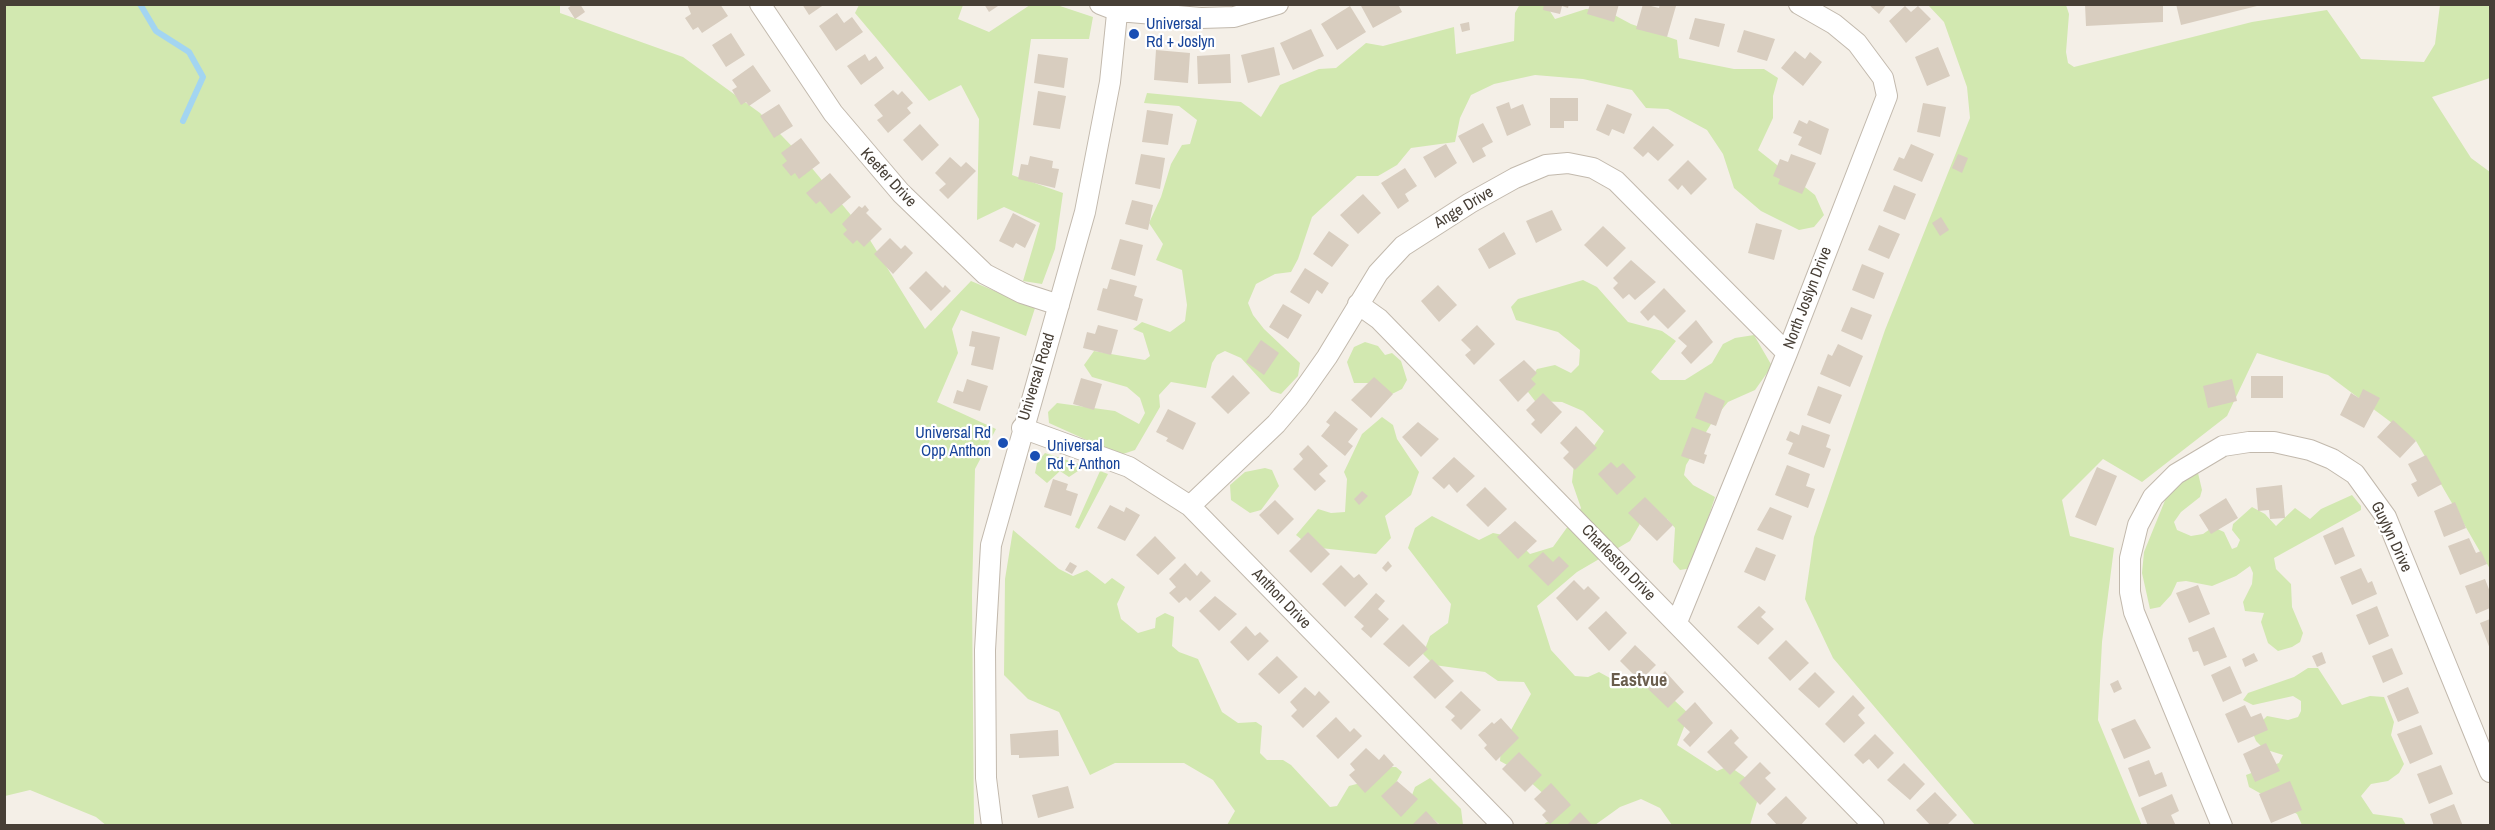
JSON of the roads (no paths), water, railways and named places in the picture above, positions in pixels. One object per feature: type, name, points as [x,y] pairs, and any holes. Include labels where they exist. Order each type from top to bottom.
[{"type":"street","name":"Keefer Drive","points":[[760,4],[832,113],[901,193],[984,274],[1022,293],[1059,305]]},
{"type":"street","points":[[1112,7],[1201,18],[1234,16],[1278,4]]},
{"type":"street","name":"North Joslyn Drive","points":[[1677,622],[1787,353],[1887,96],[1883,78],[1857,43],[1834,24],[1799,4]]},
{"type":"street","name":"Universal Road","points":[[992,825],[986,778],[985,650],[991,545],[1022,428],[1085,212],[1099,145],[1112,7]]},
{"type":"street","name":"Ange Drive","points":[[1190,506],[1276,424],[1298,398],[1327,357],[1378,273],[1406,244],[1515,178],[1546,165],[1568,163],[1593,168],[1616,181],[1787,353]]},
{"type":"street","name":"Charleston Drive","points":[[1358,304],[1379,319],[1874,825]]},
{"type":"street","name":"Anthon Drive","points":[[1022,428],[1132,468],[1190,506],[1503,825]]},
{"type":"street","name":"Guylyn Drive","points":[[2222,825],[2134,612],[2130,592],[2130,558],[2138,525],[2153,497],[2176,474],[2223,446],[2249,442],[2274,442],[2310,450],[2332,459],[2361,482],[2386,517],[2490,772]]},
{"type":"waterway","points":[[140,4],[156,31],[189,52],[203,77],[183,121]]},
{"type":"place","name":"Universal Rd + Joslyn","points":[[1134,34]]},
{"type":"place","name":"Universal Rd Opp Anthon","points":[[1003,443]]},
{"type":"place","name":"Universal Rd + Anthon","points":[[1035,456]]},
{"type":"district","name":"Eastvue","points":[[1639,681]]}]
